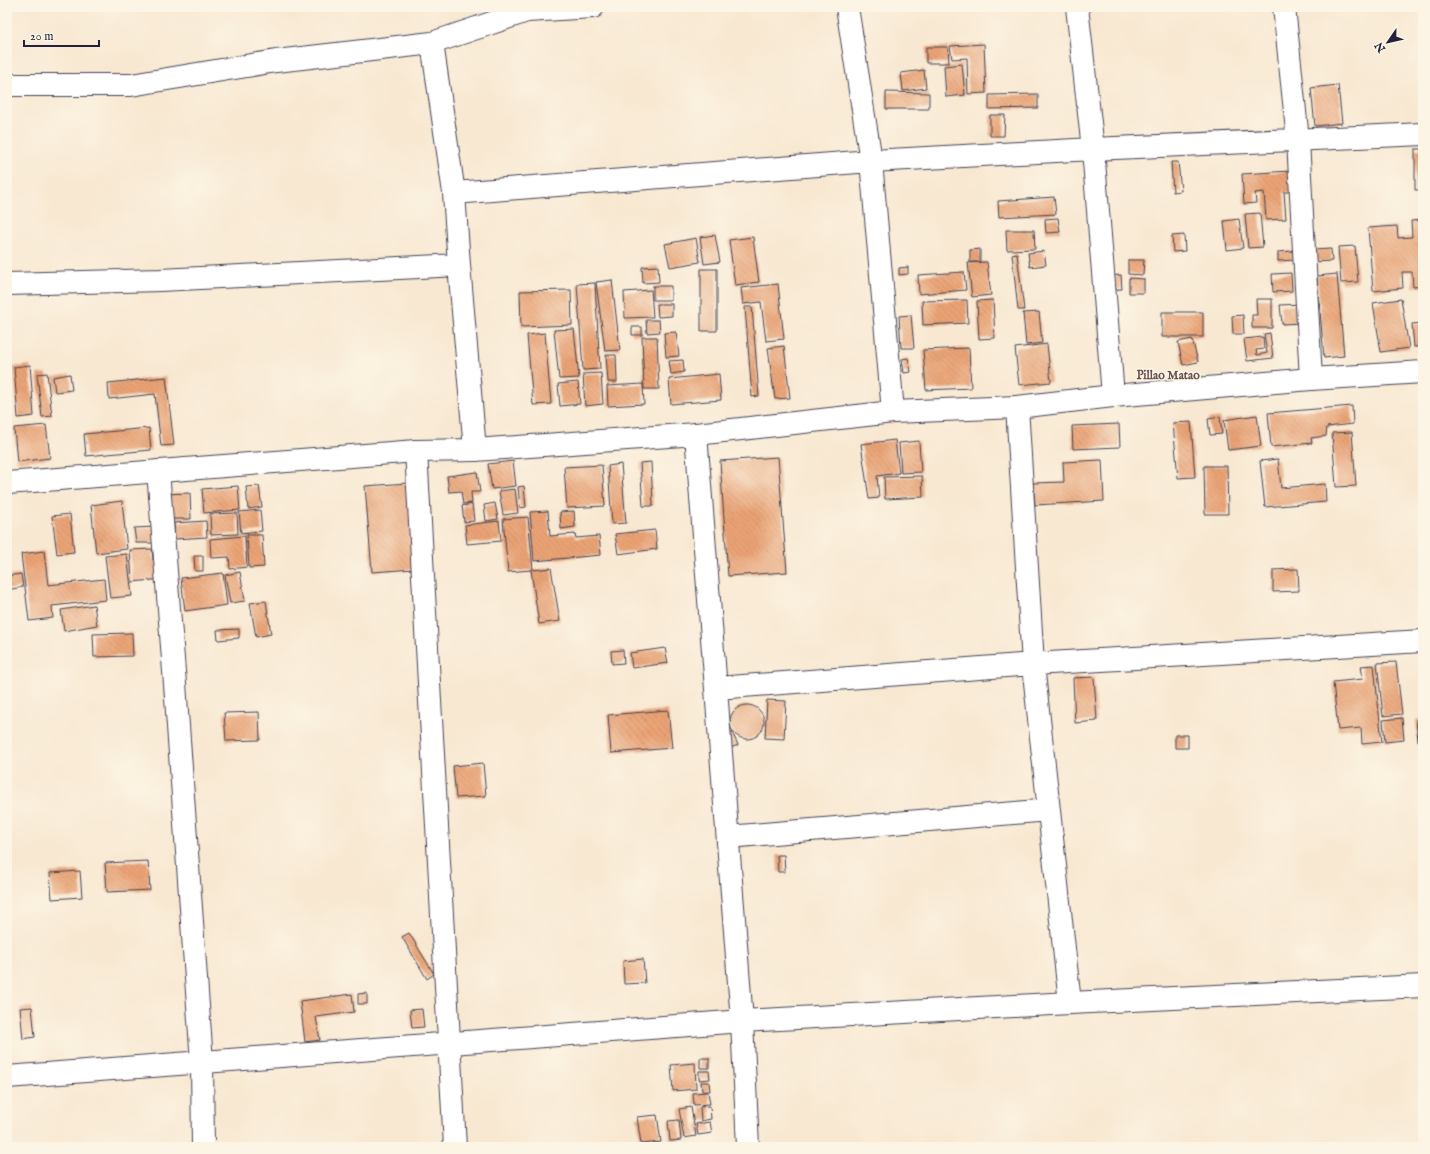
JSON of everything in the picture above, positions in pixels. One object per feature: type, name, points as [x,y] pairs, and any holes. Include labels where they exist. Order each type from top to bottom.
[{"type":"street","points":[[7,85],[131,85],[276,61],[432,43],[526,12],[593,7]]},
{"type":"street","points":[[847,7],[871,161],[893,412]]},
{"type":"street","points":[[1077,7],[1092,149],[1113,396]]},
{"type":"street","points":[[1284,7],[1298,140],[1311,379]]},
{"type":"street","points":[[432,43],[454,193],[475,450]]},
{"type":"street","points":[[454,193],[871,161],[1423,134]]},
{"type":"street","points":[[7,284],[160,280],[459,265]]},
{"type":"street","points":[[7,483],[416,451],[475,450],[696,434],[893,412],[1016,407],[1113,396],[1311,379],[1423,372]]},
{"type":"street","points":[[1016,407],[1034,664],[1070,1003]]},
{"type":"street","points":[[696,434],[742,1021],[748,1147]]},
{"type":"street","points":[[416,451],[455,1147]]},
{"type":"street","points":[[158,471],[176,692],[202,1062],[203,1147]]},
{"type":"street","points":[[717,688],[1034,664],[1423,641]]},
{"type":"street","points":[[728,837],[1049,810]]},
{"type":"street","points":[[7,1077],[448,1042],[742,1021],[1423,986]]},
{"type":"building","points":[[984,44],[986,93],[968,94],[967,58],[952,59],[950,46]]},
{"type":"building","points":[[926,47],[948,47],[949,63],[926,63]]},
{"type":"building","points":[[962,64],[965,95],[946,97],[944,66]]},
{"type":"building","points":[[924,70],[926,88],[903,91],[901,73]]},
{"type":"building","points":[[1338,85],[1342,123],[1315,126],[1311,88]]},
{"type":"building","points":[[886,92],[929,93],[929,109],[886,109]]},
{"type":"building","points":[[1038,94],[1038,108],[989,109],[989,95]]},
{"type":"building","points":[[990,115],[1005,115],[1004,136],[990,136]]},
{"type":"building","points":[[1415,149],[1423,149],[1423,190],[1415,190]]},
{"type":"building","points":[[1171,162],[1178,162],[1181,191],[1173,192]]},
{"type":"building","points":[[1290,171],[1292,192],[1284,192],[1286,219],[1266,220],[1264,192],[1255,193],[1256,203],[1244,204],[1242,174]]},
{"type":"building","points":[[1054,197],[1056,214],[999,217],[998,201]]},
{"type":"building","points":[[1260,213],[1263,247],[1248,248],[1245,214]]},
{"type":"building","points":[[1058,218],[1060,232],[1046,233],[1045,219]]},
{"type":"building","points":[[1239,219],[1243,248],[1227,250],[1224,221]]},
{"type":"building","points":[[1423,220],[1423,286],[1413,287],[1412,272],[1402,272],[1403,288],[1373,291],[1368,228],[1397,226],[1398,238],[1412,237],[1411,221]]},
{"type":"building","points":[[1006,230],[1034,230],[1035,249],[1007,250]]},
{"type":"building","points":[[715,235],[720,262],[704,264],[700,237]]},
{"type":"building","points":[[1184,235],[1185,251],[1173,252],[1172,236]]},
{"type":"building","points":[[753,237],[759,282],[735,285],[729,240]]},
{"type":"building","points":[[696,238],[700,262],[670,267],[665,244]]},
{"type":"building","points":[[1355,246],[1358,282],[1341,283],[1338,247]]},
{"type":"building","points":[[980,249],[980,262],[970,262],[970,250]]},
{"type":"building","points":[[1331,249],[1332,261],[1313,262],[1312,250]]},
{"type":"building","points":[[1044,251],[1046,265],[1030,267],[1028,253]]},
{"type":"building","points":[[1293,251],[1294,260],[1278,261],[1278,252]]},
{"type":"building","points":[[1017,253],[1024,310],[1018,310],[1012,254]]},
{"type":"building","points":[[1128,260],[1144,260],[1143,275],[1128,274]]},
{"type":"building","points":[[987,262],[991,295],[972,297],[968,263]]},
{"type":"building","points":[[658,266],[659,282],[643,283],[642,267]]},
{"type":"building","points":[[908,267],[908,274],[899,275],[899,268]]},
{"type":"building","points":[[701,269],[717,269],[717,331],[701,331]]},
{"type":"building","points":[[964,272],[966,290],[919,294],[918,275]]},
{"type":"building","points":[[1291,273],[1292,291],[1273,292],[1272,274]]},
{"type":"building","points":[[1337,274],[1344,356],[1324,358],[1317,276]]},
{"type":"building","points":[[1121,275],[1122,289],[1107,290],[1106,276]]},
{"type":"building","points":[[1129,278],[1144,279],[1144,293],[1129,293]]},
{"type":"building","points":[[612,280],[620,350],[605,351],[596,282]]},
{"type":"building","points":[[595,283],[600,369],[583,370],[577,284]]},
{"type":"building","points":[[778,284],[784,339],[766,341],[761,302],[743,304],[741,288]]},
{"type":"building","points":[[653,286],[671,286],[671,300],[653,300]]},
{"type":"building","points":[[571,290],[572,325],[521,327],[520,291]]},
{"type":"building","points":[[651,290],[653,317],[625,318],[624,292]]},
{"type":"building","points":[[1256,299],[1272,299],[1272,328],[1252,328],[1252,315],[1257,315]]},
{"type":"building","points":[[1401,299],[1409,348],[1381,352],[1373,303]]},
{"type":"building","points":[[967,300],[968,323],[923,325],[922,301]]},
{"type":"building","points":[[993,300],[995,338],[979,339],[977,301]]},
{"type":"building","points":[[657,304],[672,304],[672,316],[658,317]]},
{"type":"building","points":[[1301,304],[1302,323],[1282,324],[1280,305]]},
{"type":"building","points":[[745,307],[752,307],[759,396],[752,397]]},
{"type":"building","points":[[1039,312],[1042,343],[1026,345],[1023,313]]},
{"type":"building","points":[[1162,312],[1203,312],[1203,337],[1162,337]]},
{"type":"building","points":[[911,315],[914,348],[901,348],[899,316]]},
{"type":"building","points":[[1243,315],[1244,334],[1233,334],[1232,316]]},
{"type":"building","points":[[646,320],[659,320],[660,332],[647,333]]},
{"type":"building","points":[[1423,323],[1423,346],[1414,347],[1412,324]]},
{"type":"building","points":[[632,327],[642,327],[642,335],[632,335]]},
{"type":"building","points":[[574,329],[579,378],[559,379],[554,330]]},
{"type":"building","points":[[676,332],[679,356],[666,357],[664,333]]},
{"type":"building","points":[[545,333],[551,404],[533,405],[527,335]]},
{"type":"building","points":[[1270,333],[1273,358],[1247,361],[1244,339],[1263,337],[1264,349],[1256,350],[1257,355],[1267,353],[1264,334]]},
{"type":"building","points":[[642,337],[657,337],[659,389],[644,389]]},
{"type":"building","points":[[1192,339],[1198,362],[1183,365],[1178,342]]},
{"type":"building","points":[[1047,344],[1051,382],[1019,385],[1015,348]]},
{"type":"building","points":[[784,346],[790,398],[775,399],[768,348]]},
{"type":"building","points":[[969,348],[971,388],[926,390],[923,350]]},
{"type":"building","points":[[606,355],[616,355],[617,382],[608,382]]},
{"type":"building","points":[[908,358],[911,372],[904,373],[902,359]]},
{"type":"building","points":[[683,360],[684,372],[671,374],[669,361]]},
{"type":"building","points":[[30,365],[34,416],[18,418],[14,367]]},
{"type":"building","points":[[47,373],[52,416],[42,417],[37,374]]},
{"type":"building","points":[[601,373],[603,404],[585,406],[583,374]]},
{"type":"building","points":[[70,374],[72,390],[55,392],[53,377]]},
{"type":"building","points":[[719,374],[721,400],[671,404],[669,379]]},
{"type":"building","points":[[166,377],[174,445],[161,446],[155,394],[109,399],[108,383]]},
{"type":"building","points":[[578,382],[580,404],[560,406],[558,384]]},
{"type":"building","points":[[643,384],[644,404],[608,406],[607,386]]},
{"type":"building","points":[[1352,406],[1353,424],[1327,427],[1326,436],[1311,438],[1312,443],[1271,447],[1268,413]]},
{"type":"building","points":[[1257,415],[1261,446],[1228,450],[1224,420]]},
{"type":"building","points":[[1220,417],[1222,434],[1210,435],[1208,419]]},
{"type":"building","points":[[1191,422],[1195,477],[1178,478],[1173,423]]},
{"type":"building","points":[[1119,424],[1120,447],[1073,449],[1072,426]]},
{"type":"building","points":[[46,425],[50,458],[17,462],[14,428]]},
{"type":"building","points":[[149,428],[151,450],[86,456],[84,434]]},
{"type":"building","points":[[1352,432],[1356,486],[1336,487],[1332,433]]},
{"type":"building","points":[[895,440],[899,473],[877,476],[879,498],[869,499],[861,444]]},
{"type":"building","points":[[919,441],[921,472],[901,473],[899,443]]},
{"type":"building","points":[[778,457],[787,572],[728,576],[720,461]]},
{"type":"building","points":[[1278,459],[1281,488],[1325,484],[1326,502],[1265,507],[1260,461]]},
{"type":"building","points":[[1102,460],[1104,501],[1035,505],[1033,483],[1064,482],[1063,462]]},
{"type":"building","points":[[513,461],[516,486],[492,489],[488,464]]},
{"type":"building","points":[[651,462],[653,506],[643,506],[640,463]]},
{"type":"building","points":[[621,464],[626,523],[612,524],[608,466]]},
{"type":"building","points":[[602,465],[605,506],[567,508],[564,467]]},
{"type":"building","points":[[1204,466],[1227,466],[1228,514],[1205,514]]},
{"type":"building","points":[[477,472],[480,492],[471,492],[472,503],[463,504],[461,491],[449,492],[447,476]]},
{"type":"building","points":[[922,476],[923,497],[885,499],[884,477]]},
{"type":"building","points":[[408,483],[414,569],[372,572],[365,486]]},
{"type":"building","points":[[238,486],[240,510],[204,513],[202,489]]},
{"type":"building","points":[[259,486],[262,507],[248,509],[246,487]]},
{"type":"building","points":[[524,486],[526,507],[520,508],[518,487]]},
{"type":"building","points":[[515,489],[518,513],[503,515],[499,491]]},
{"type":"building","points":[[190,493],[191,519],[163,519],[163,494]]},
{"type":"building","points":[[122,501],[127,549],[96,553],[91,505]]},
{"type":"building","points":[[495,503],[498,519],[486,521],[484,505]]},
{"type":"building","points":[[472,504],[474,521],[464,522],[462,506]]},
{"type":"building","points":[[260,510],[262,531],[241,533],[239,512]]},
{"type":"building","points":[[548,511],[550,536],[575,534],[576,538],[599,536],[601,555],[534,561],[530,512]]},
{"type":"building","points":[[574,511],[575,527],[561,529],[560,512]]},
{"type":"building","points":[[237,513],[238,534],[211,535],[210,514]]},
{"type":"building","points":[[70,514],[74,552],[57,554],[52,516]]},
{"type":"building","points":[[528,517],[533,570],[551,568],[560,621],[539,624],[531,570],[508,572],[503,519]]},
{"type":"building","points":[[206,521],[207,537],[175,539],[174,523]]},
{"type":"building","points":[[499,521],[501,541],[467,544],[465,525]]},
{"type":"building","points":[[155,527],[156,543],[136,543],[134,528]]},
{"type":"building","points":[[655,530],[657,549],[618,554],[615,534]]},
{"type":"building","points":[[247,535],[262,535],[264,567],[249,568]]},
{"type":"building","points":[[245,536],[247,567],[230,569],[229,557],[211,558],[210,539]]},
{"type":"building","points":[[152,549],[153,560],[162,560],[163,579],[132,582],[130,550]]},
{"type":"building","points":[[44,551],[48,585],[104,579],[106,600],[52,606],[53,618],[29,621],[21,554]]},
{"type":"building","points":[[127,554],[132,596],[110,598],[105,556]]},
{"type":"building","points":[[194,556],[203,556],[203,571],[195,571]]},
{"type":"building","points":[[1298,569],[1299,591],[1273,592],[1273,570]]},
{"type":"building","points":[[240,572],[245,601],[230,603],[225,575]]},
{"type":"building","points":[[223,573],[227,605],[185,611],[181,578]]},
{"type":"building","points":[[21,574],[23,587],[7,590],[7,576]]},
{"type":"building","points":[[266,601],[271,634],[256,637],[250,603]]},
{"type":"building","points":[[94,605],[97,625],[64,631],[61,610]]},
{"type":"building","points":[[239,629],[239,638],[218,640],[217,630]]},
{"type":"building","points":[[132,633],[133,656],[94,657],[93,634]]},
{"type":"building","points":[[665,648],[668,663],[632,668],[630,653]]},
{"type":"building","points":[[623,650],[624,663],[612,664],[611,651]]},
{"type":"building","points":[[1396,662],[1402,714],[1383,716],[1377,663]]},
{"type":"building","points":[[1374,665],[1382,742],[1362,744],[1361,728],[1338,730],[1333,682],[1363,679],[1361,666]]},
{"type":"building","points":[[1094,677],[1097,721],[1075,723],[1073,678]]},
{"type":"building","points":[[767,700],[786,701],[784,739],[765,738]]},
{"type":"building","points":[[744,705],[750,705],[754,706],[761,712],[764,722],[763,729],[757,736],[750,739],[744,739],[740,738],[733,732],[730,725],[730,719],[731,715],[737,708]]},
{"type":"building","points":[[668,710],[672,748],[611,753],[608,715]]},
{"type":"building","points":[[259,712],[260,740],[226,741],[224,713]]},
{"type":"building","points":[[1402,718],[1404,740],[1385,742],[1383,720]]},
{"type":"building","points":[[1423,719],[1423,740],[1418,741],[1416,720]]},
{"type":"building","points":[[732,732],[738,745],[728,749],[723,736]]},
{"type":"building","points":[[1175,735],[1188,735],[1188,748],[1175,748]]},
{"type":"building","points":[[483,763],[486,796],[456,798],[453,766]]},
{"type":"building","points":[[777,855],[784,855],[785,872],[778,872]]},
{"type":"building","points":[[148,861],[150,890],[107,892],[105,863]]},
{"type":"building","points":[[80,871],[82,897],[52,899],[50,873]]},
{"type":"building","points":[[409,933],[434,974],[427,979],[402,937]]},
{"type":"building","points":[[643,959],[645,983],[624,984],[623,961]]},
{"type":"building","points":[[367,993],[367,1004],[358,1004],[358,994]]},
{"type":"building","points":[[352,994],[354,1012],[316,1017],[320,1040],[305,1042],[300,1001]]},
{"type":"building","points":[[32,1007],[35,1037],[23,1039],[20,1008]]},
{"type":"building","points":[[422,1009],[424,1027],[412,1028],[410,1010]]},
{"type":"building","points":[[700,1058],[709,1058],[709,1068],[700,1068]]},
{"type":"building","points":[[695,1063],[696,1089],[673,1091],[671,1065]]},
{"type":"building","points":[[699,1071],[709,1071],[710,1079],[699,1080]]},
{"type":"building","points":[[701,1082],[709,1082],[710,1091],[702,1091]]},
{"type":"building","points":[[708,1092],[710,1104],[694,1105],[693,1093]]},
{"type":"building","points":[[710,1106],[711,1119],[701,1121],[700,1107]]},
{"type":"building","points":[[691,1107],[696,1136],[684,1138],[679,1109]]},
{"type":"building","points":[[657,1115],[661,1142],[641,1144],[637,1117]]},
{"type":"building","points":[[679,1120],[681,1140],[670,1141],[668,1121]]},
{"type":"building","points":[[710,1122],[712,1133],[698,1135],[696,1124]]},
{"type":"district","name":"Pillao Matao","points":[[1168,375]]}]
